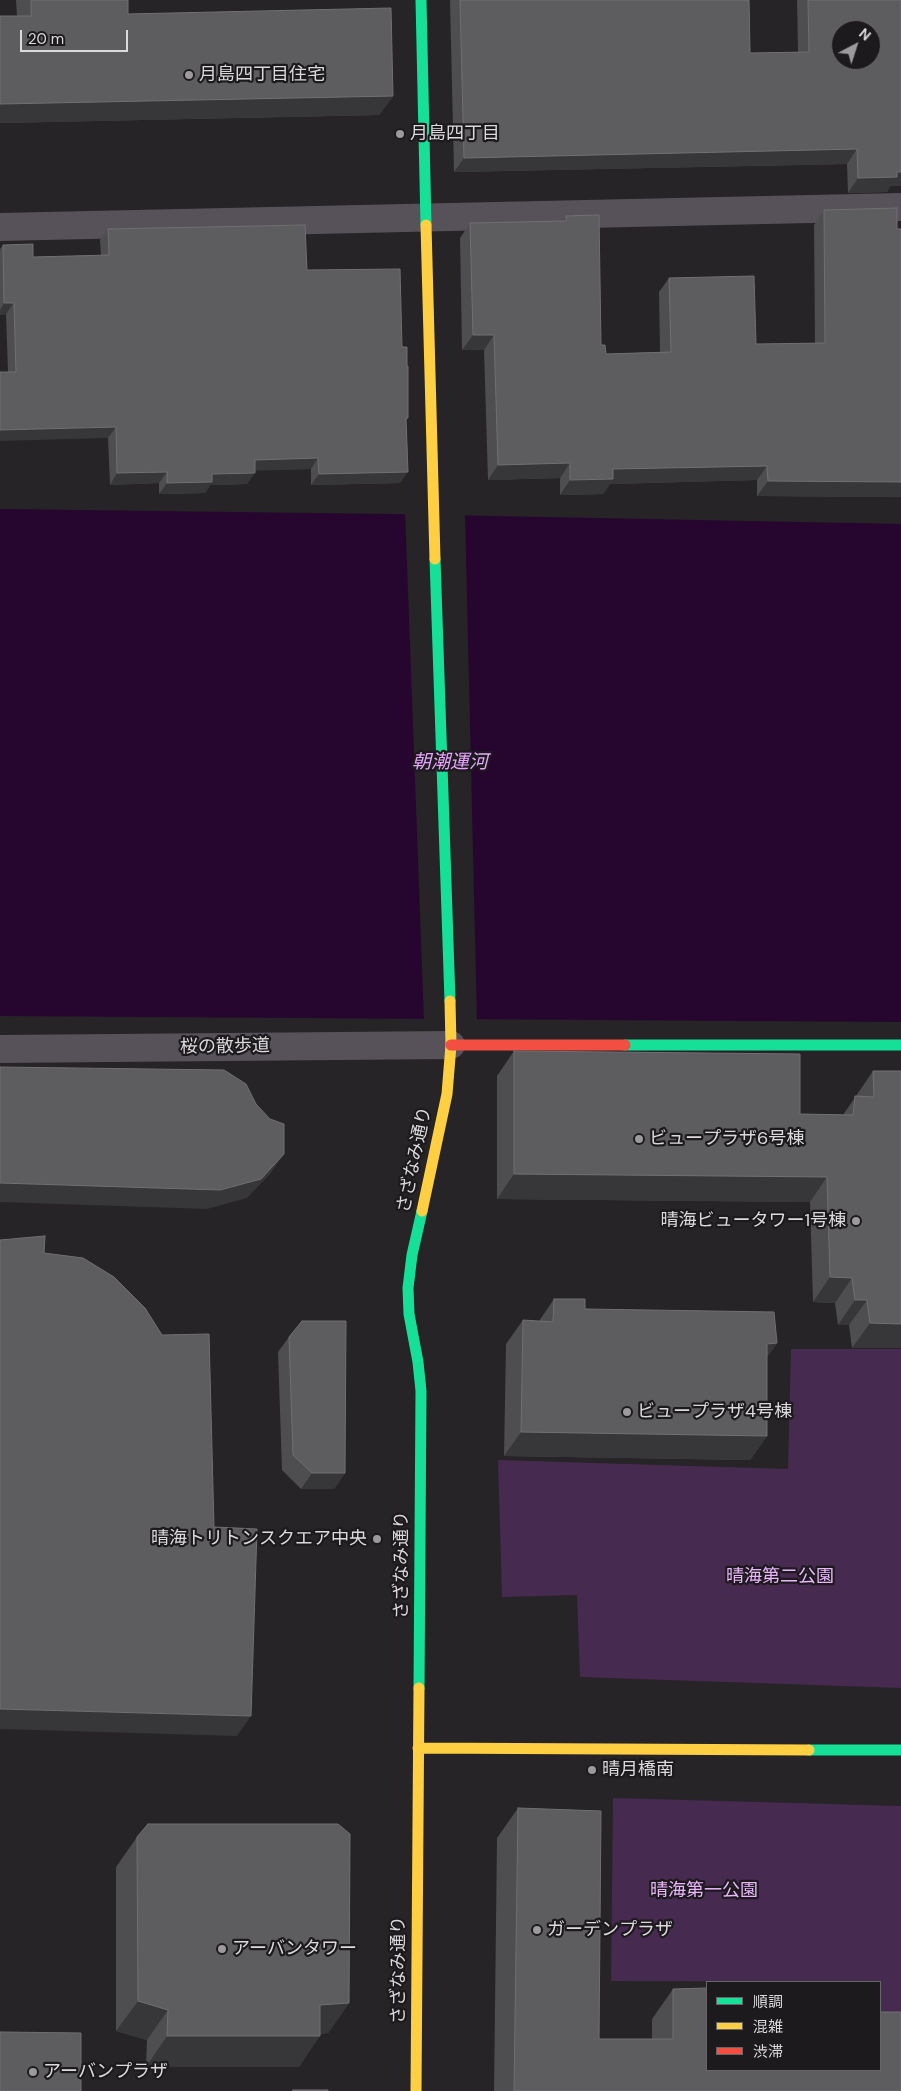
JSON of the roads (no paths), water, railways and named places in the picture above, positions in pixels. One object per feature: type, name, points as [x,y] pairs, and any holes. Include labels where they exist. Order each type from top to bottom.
[{"type":"street","name":"さざなみ通り","points":[[416,2091],[421,1391],[418,1362],[409,1314],[408,1288],[412,1255],[447,1094],[451,1037],[433,509],[421,0]]},
{"type":"street","points":[[0,227],[901,207]]},
{"type":"street","points":[[451,1037],[901,1045]]},
{"type":"street","name":"桜の散歩道","points":[[0,1049],[451,1037]]},
{"type":"street","points":[[418,1748],[901,1750]]},
{"type":"water","name":"朝潮運河","points":[[0,509],[391,514],[901,524],[901,1022],[0,1016]]},
{"type":"place","name":"月島四丁目住宅","points":[[189,75]]},
{"type":"place","name":"月島四丁目","points":[[400,134]]},
{"type":"place","name":"ビュープラザ6号棟","points":[[639,1139]]},
{"type":"place","name":"晴海ビュータワー1号棟","points":[[856,1221]]},
{"type":"place","name":"ビュープラザ4号棟","points":[[627,1412]]},
{"type":"place","name":"晴海トリトンスクエア中央","points":[[377,1539]]},
{"type":"place","name":"晴月橋南","points":[[592,1770]]},
{"type":"place","name":"ガーデンプラザ","points":[[537,1930]]},
{"type":"place","name":"アーバンタワー","points":[[222,1949]]},
{"type":"place","name":"アーバンプラザ","points":[[33,2072]]},
{"type":"park label","name":"晴海第二公園","points":[[780,1577]]},
{"type":"park label","name":"晴海第一公園","points":[[704,1891]]}]
